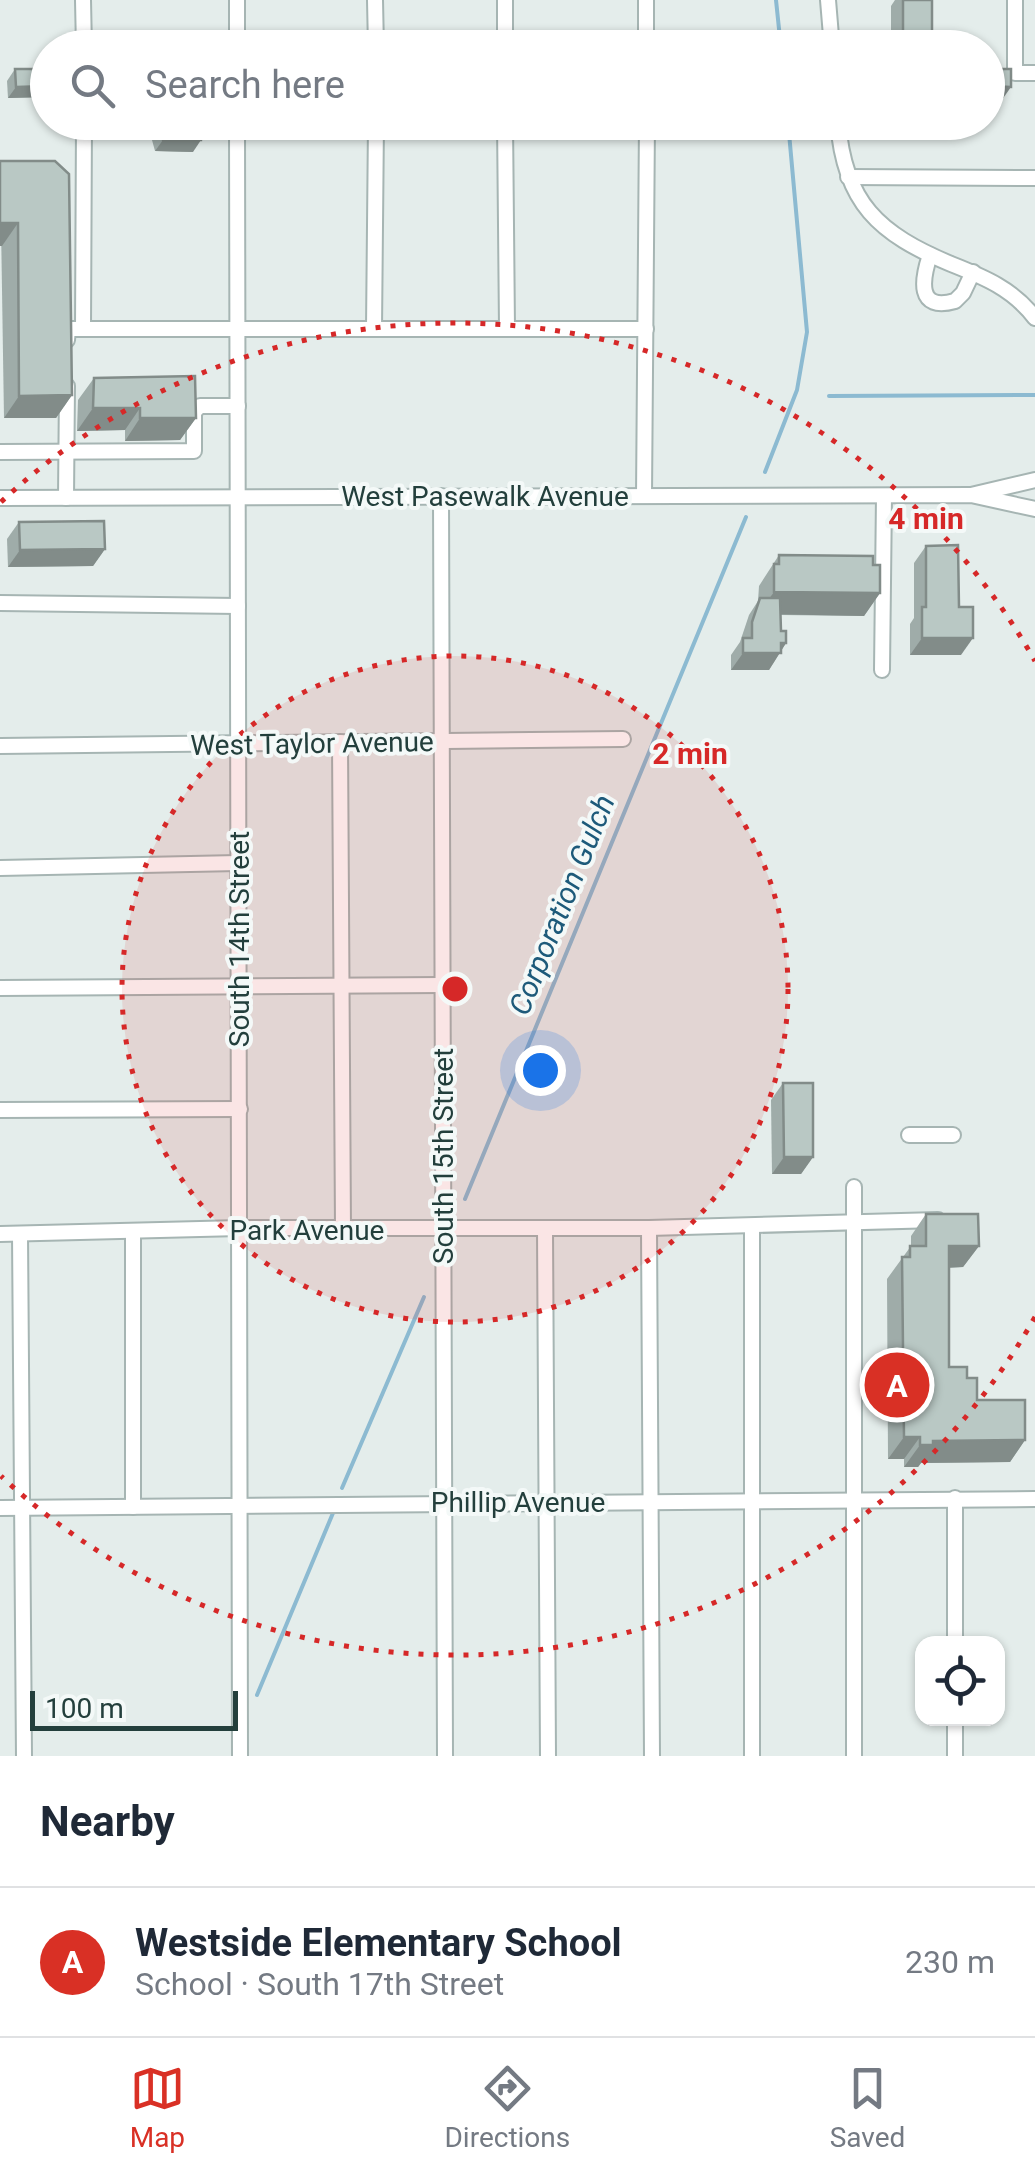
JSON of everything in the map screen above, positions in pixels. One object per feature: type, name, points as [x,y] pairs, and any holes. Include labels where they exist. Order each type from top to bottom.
[{"type":"street","points":[[84,0],[84,30]]},
{"type":"street","points":[[237,0],[237,30]]},
{"type":"street","points":[[376,0],[376,30]]},
{"type":"street","points":[[505,0],[505,30]]},
{"type":"street","points":[[646,0],[646,30]]},
{"type":"street","points":[[828,0],[830,30]]},
{"type":"street","points":[[1014,0],[1015,72],[1035,73]]},
{"type":"street","points":[[83,329],[84,140]]},
{"type":"street","name":"South 14th Street","points":[[236,140],[240,1756]]},
{"type":"street","points":[[374,329],[376,140]]},
{"type":"street","points":[[505,140],[508,328]]},
{"type":"street","points":[[644,496],[646,140]]},
{"type":"street","points":[[839,140],[848,177],[862,205],[876,221],[897,238],[930,255],[1001,285],[1035,318]]},
{"type":"street","points":[[848,177],[1035,178]]},
{"type":"street","points":[[930,255],[924,291],[935,302],[955,301],[963,294],[973,272]]},
{"type":"street","points":[[66,498],[68,329],[646,328]]},
{"type":"street","points":[[0,452],[194,452],[194,412],[200,406],[238,406]]},
{"type":"street","points":[[1035,481],[1035,509]]},
{"type":"street","name":"West Pasewalk Avenue","points":[[0,498],[971,495],[1035,481]]},
{"type":"street","name":"West Pasewalk Avenue","points":[[971,495],[1035,509]]},
{"type":"street","name":"South 15th Street","points":[[440,496],[444,1756]]},
{"type":"street","points":[[882,670],[884,496]]},
{"type":"street","points":[[0,604],[238,606]]},
{"type":"street","name":"West Taylor Avenue","points":[[0,746],[623,739]]},
{"type":"street","points":[[340,742],[343,1229]]},
{"type":"street","points":[[0,868],[238,863]]},
{"type":"street","points":[[0,988],[442,985]]},
{"type":"street","points":[[0,1110],[240,1110]]},
{"type":"street","points":[[909,1135],[953,1135]]},
{"type":"street","points":[[854,1186],[854,1756]]},
{"type":"street","name":"Park Avenue","points":[[0,1234],[240,1228],[648,1228],[954,1220]]},
{"type":"street","points":[[752,1226],[752,1756]]},
{"type":"street","points":[[545,1228],[548,1756]]},
{"type":"street","points":[[648,1228],[652,1756]]},
{"type":"street","points":[[133,1232],[133,1506]]},
{"type":"street","points":[[20,1234],[24,1756]]},
{"type":"street","points":[[954,1498],[955,1636]]},
{"type":"street","name":"Phillip Avenue","points":[[0,1508],[1035,1499]]},
{"type":"street","points":[[955,1726],[955,1756]]},
{"type":"building","points":[[903,0],[932,0],[932,30],[903,30]]},
{"type":"building","points":[[15,69],[30,69],[30,87],[16,87]]},
{"type":"building","points":[[1005,69],[1011,69],[1011,87],[1005,87]]},
{"type":"building","points":[[0,161],[55,161],[69,174],[72,395],[19,396],[18,223],[0,223]]},
{"type":"building","points":[[195,376],[196,418],[140,418],[140,408],[93,408],[94,378]]},
{"type":"building","points":[[104,521],[105,549],[20,550],[19,522]]},
{"type":"building","points":[[958,545],[959,607],[973,607],[973,638],[922,638],[926,546]]},
{"type":"building","points":[[779,555],[873,556],[873,565],[880,565],[880,593],[774,592],[774,564],[779,564]]},
{"type":"building","points":[[760,598],[780,598],[781,631],[786,631],[781,653],[743,653],[743,638],[752,638],[752,622]]},
{"type":"building","points":[[783,1083],[813,1083],[813,1157],[784,1157]]},
{"type":"building","points":[[926,1214],[978,1214],[979,1246],[949,1246],[949,1367],[967,1367],[967,1378],[977,1378],[977,1400],[1025,1400],[1025,1440],[933,1441],[933,1445],[920,1445],[920,1437],[904,1437],[902,1257],[910,1257],[910,1246],[926,1246]]},
{"type":"waterway","name":"Corporation Gulch","points":[[776,0],[779,30]]},
{"type":"waterway","name":"Corporation Gulch","points":[[765,472],[797,390],[807,332],[790,140]]},
{"type":"waterway","points":[[829,396],[1035,395]]},
{"type":"waterway","name":"Corporation Gulch","points":[[465,1199],[746,517]]},
{"type":"waterway","name":"Corporation Gulch","points":[[342,1488],[424,1297]]},
{"type":"waterway","name":"Corporation Gulch","points":[[257,1695],[333,1513]]},
{"type":"place","name":"Westside Elementary School","points":[[897,1385]]}]
